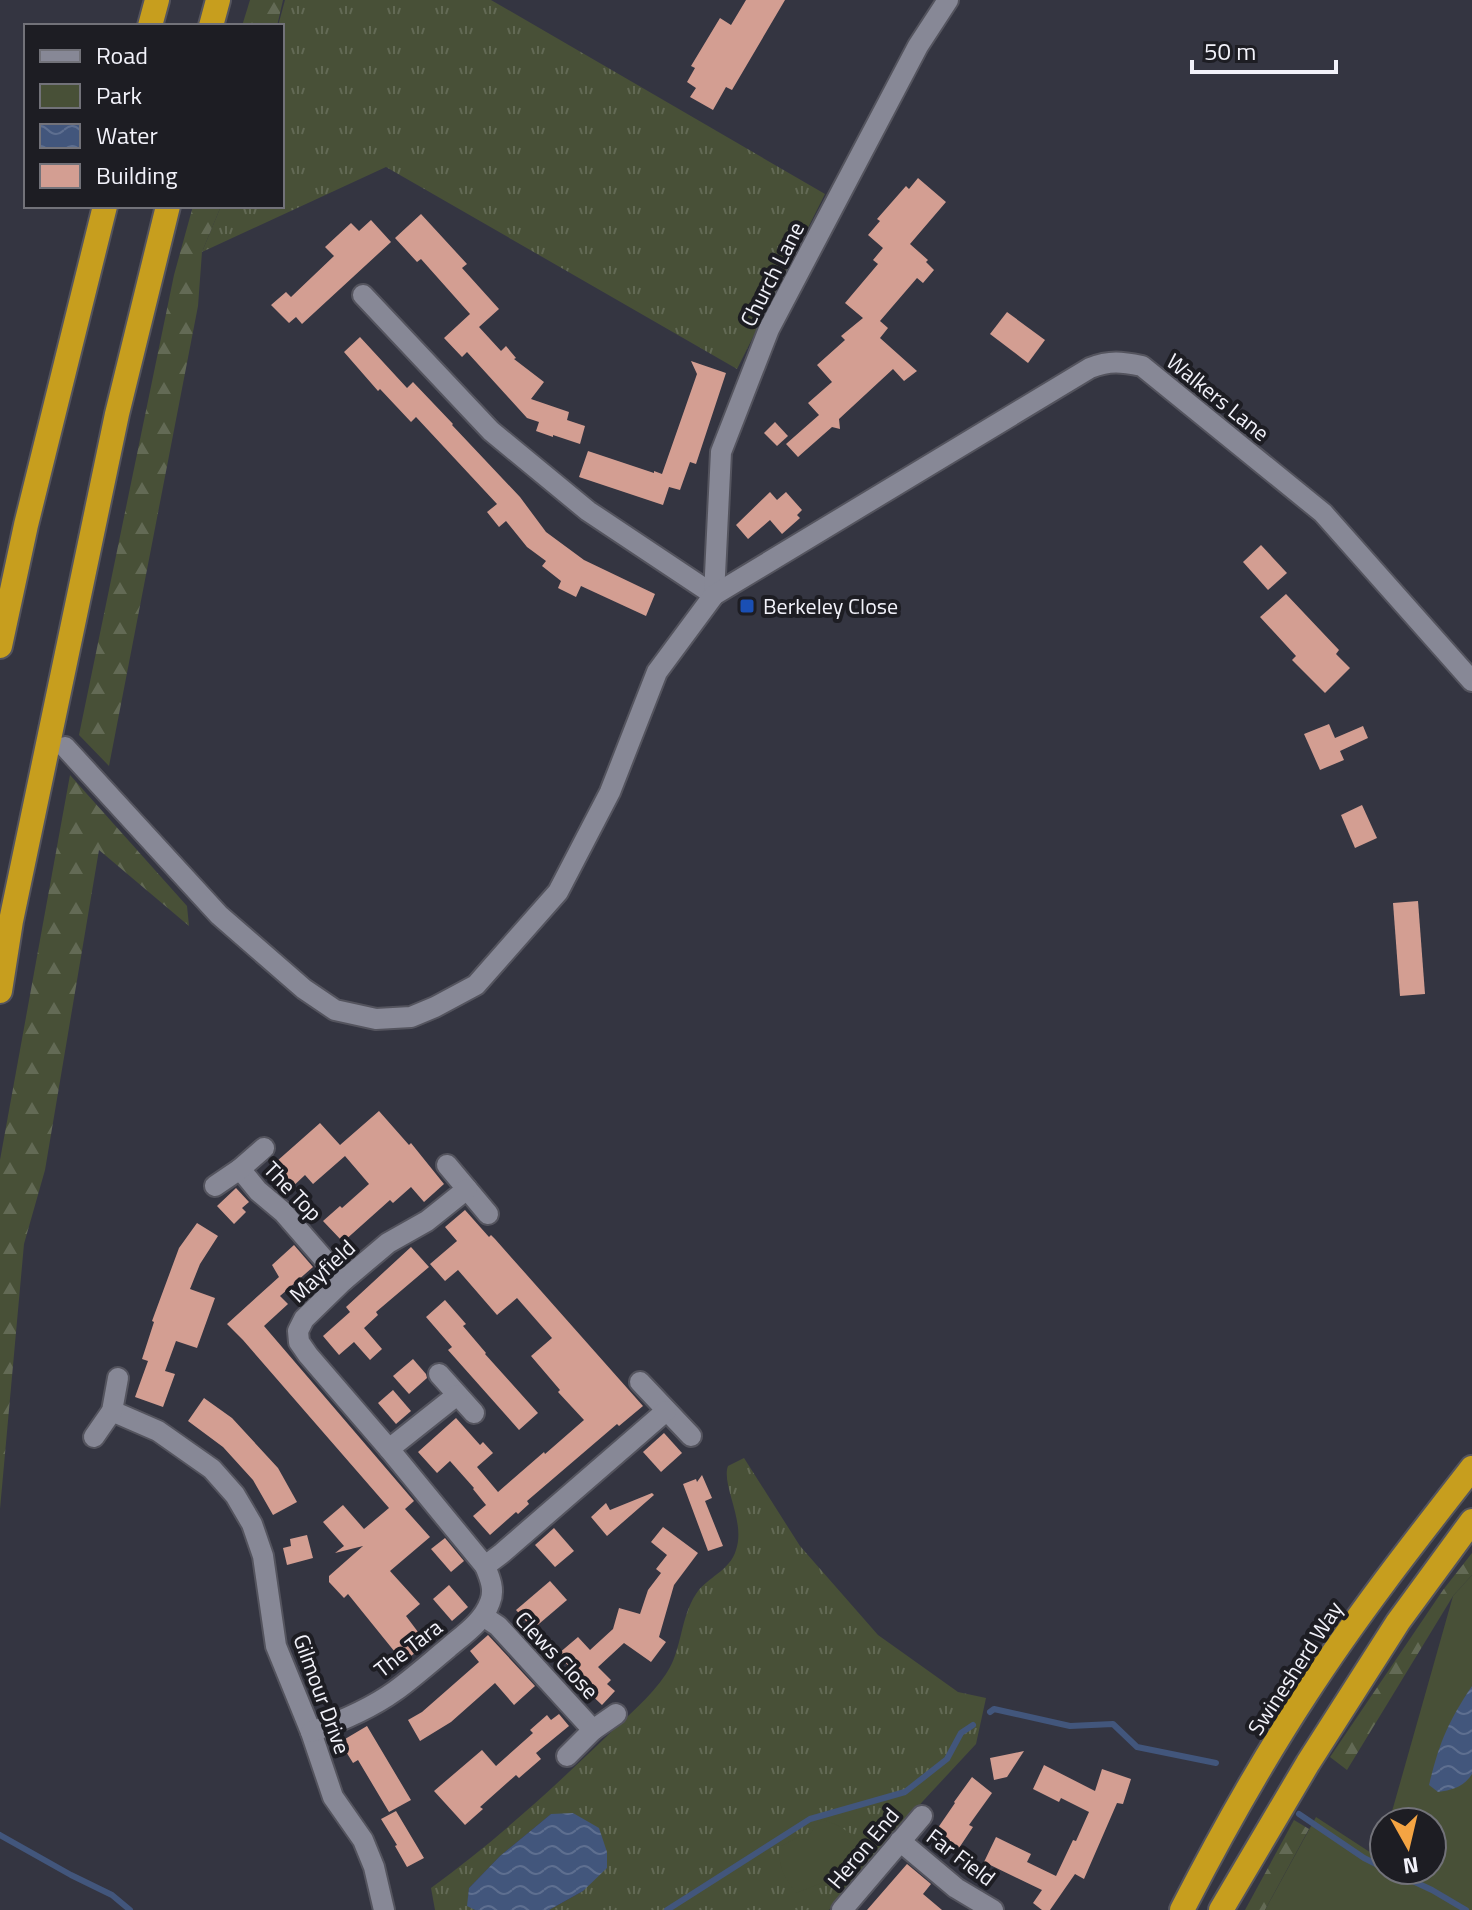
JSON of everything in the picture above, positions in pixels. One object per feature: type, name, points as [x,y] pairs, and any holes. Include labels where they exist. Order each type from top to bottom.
[{"type":"highway","points":[[151,24],[157,0]]},
{"type":"highway","points":[[212,24],[218,0]]},
{"type":"highway","points":[[0,646],[26,525],[105,208]]},
{"type":"highway","points":[[0,991],[11,921],[117,414],[168,208]]},
{"type":"highway","name":"Swinesherd Way","points":[[1182,1910],[1223,1832],[1306,1694],[1400,1560],[1472,1468]]},
{"type":"highway","points":[[1221,1910],[1308,1763],[1398,1622],[1472,1521]]},
{"type":"street","name":"Church Lane","points":[[714,595],[721,452],[764,342],[918,46],[948,0]]},
{"type":"street","points":[[65,747],[219,915],[304,989],[335,1010],[376,1019],[411,1017],[435,1007],[476,985],[558,892],[610,792],[657,672],[714,595],[588,511],[491,431],[363,295]]},
{"type":"street","name":"Walkers Lane","points":[[714,595],[1090,368],[1104,362],[1120,362],[1142,366],[1323,513],[1472,681]]},
{"type":"street","name":"The Top","points":[[215,1186],[264,1148]]},
{"type":"street","points":[[447,1165],[488,1214]]},
{"type":"street","name":"The Top","points":[[240,1169],[258,1191],[283,1212],[343,1281]]},
{"type":"street","name":"Mayfield","points":[[467,1189],[427,1221],[388,1243],[304,1319],[298,1331],[299,1342],[308,1355],[485,1566]]},
{"type":"street","points":[[439,1374],[474,1413]]},
{"type":"street","points":[[94,1437],[112,1411],[118,1378]]},
{"type":"street","points":[[640,1382],[691,1436]]},
{"type":"street","points":[[389,1449],[457,1395]]},
{"type":"street","name":"Gilmour Drive","points":[[112,1411],[158,1431],[212,1469],[235,1495],[252,1524],[263,1556],[276,1646],[333,1797],[363,1840],[374,1867],[384,1910]]},
{"type":"street","points":[[483,1616],[491,1601],[492,1589],[485,1566],[666,1411]]},
{"type":"street","name":"The Tara","points":[[311,1732],[336,1723],[392,1693],[483,1616]]},
{"type":"street","name":"Clews Close","points":[[483,1616],[498,1626],[593,1730]]},
{"type":"street","name":"Clews Close","points":[[567,1756],[593,1730],[616,1714]]},
{"type":"street","name":"Heron End","points":[[842,1910],[922,1816]]},
{"type":"street","name":"Far Field","points":[[900,1841],[956,1888],[993,1910]]},
{"type":"green space","points":[[250,0],[283,0],[277,24],[243,24]]},
{"type":"green space","points":[[285,0],[491,0],[825,194],[737,369],[386,167],[202,252],[220,208],[284,208],[284,24],[279,24]]},
{"type":"green space","points":[[192,208],[220,208],[202,252],[198,306],[109,766],[79,735],[174,275]]},
{"type":"green space","points":[[70,775],[187,906],[189,926],[99,850],[45,1170],[24,1244],[0,1509],[0,1160]]},
{"type":"green space","points":[[744,1458],[800,1546],[878,1635],[958,1692],[986,1698],[976,1744],[829,1910],[549,1910],[583,1891],[551,1814],[500,1856],[469,1888],[468,1905],[475,1910],[435,1910],[431,1888],[543,1796],[638,1706],[666,1674],[696,1594],[724,1569],[736,1550],[738,1527],[727,1474],[728,1466]]},
{"type":"green space","points":[[1472,1553],[1472,1575],[1453,1596],[1347,1770],[1330,1757],[1443,1590]]},
{"type":"green space","points":[[1472,1575],[1472,1910],[1265,1910],[1316,1817],[1368,1851],[1368,1886],[1448,1886],[1448,1806],[1394,1806],[1453,1596]]},
{"type":"green space","points":[[823,1820],[845,1830],[865,1845],[864,1858],[842,1875],[796,1893],[783,1872],[779,1847],[811,1833]]},
{"type":"green space","points":[[1294,1820],[1309,1829],[1265,1910],[1245,1910]]},
{"type":"water","points":[[1472,1686],[1472,1774],[1457,1787],[1438,1792],[1429,1785],[1437,1757],[1450,1722]]},
{"type":"water","points":[[573,1813],[599,1828],[607,1852],[607,1868],[583,1891],[549,1910],[475,1910],[467,1906],[469,1888],[500,1856],[551,1814]]},
{"type":"building","points":[[746,0],[785,0],[732,90],[726,87],[713,110],[690,97],[696,88],[687,82],[695,68],[691,66],[720,18],[731,25]]},
{"type":"building","points":[[918,178],[946,202],[910,244],[934,270],[923,283],[917,278],[880,321],[888,328],[880,338],[917,371],[904,381],[893,369],[839,419],[840,429],[832,427],[798,457],[786,444],[819,415],[808,403],[832,382],[817,365],[845,340],[841,336],[863,318],[845,303],[878,264],[873,260],[883,248],[868,235],[880,221],[877,219],[906,186],[909,189]]},
{"type":"building","points":[[421,214],[467,264],[462,268],[499,309],[479,327],[501,351],[506,346],[514,359],[544,382],[531,399],[569,412],[567,420],[585,426],[580,444],[536,431],[539,422],[527,418],[467,352],[462,357],[444,338],[470,314],[421,259],[417,262],[395,238]]},
{"type":"building","points":[[371,220],[391,242],[302,324],[296,317],[289,323],[271,305],[286,292],[291,297],[334,256],[325,247],[351,223],[359,231]]},
{"type":"building","points":[[1007,312],[1045,340],[1028,363],[990,334]]},
{"type":"building","points":[[360,337],[407,388],[413,382],[520,497],[546,532],[584,560],[655,594],[646,616],[581,586],[576,597],[558,588],[561,581],[542,566],[546,561],[527,547],[506,521],[499,527],[487,512],[497,504],[416,417],[411,422],[380,389],[378,391],[344,352]]},
{"type":"building","points":[[691,361],[726,373],[696,464],[690,462],[680,490],[669,487],[663,505],[579,477],[588,451],[662,474],[697,374]]},
{"type":"building","points":[[775,422],[788,436],[777,446],[764,433]]},
{"type":"building","points":[[770,492],[777,500],[786,492],[802,510],[797,515],[800,518],[782,534],[770,520],[748,539],[736,525]]},
{"type":"building","points":[[1261,545],[1287,573],[1268,590],[1243,562]]},
{"type":"building","points":[[1286,594],[1339,650],[1336,654],[1350,668],[1325,693],[1292,660],[1296,656],[1260,617]]},
{"type":"building","points":[[1329,724],[1335,738],[1363,726],[1368,738],[1340,751],[1344,760],[1320,770],[1304,734]]},
{"type":"building","points":[[1362,805],[1377,838],[1355,848],[1341,815]]},
{"type":"building","points":[[1418,901],[1425,994],[1400,996],[1393,903]]},
{"type":"building","points":[[379,1111],[409,1145],[411,1143],[444,1184],[424,1202],[411,1187],[393,1203],[390,1200],[343,1242],[323,1221],[369,1184],[345,1156],[313,1184],[305,1175],[288,1191],[268,1169],[320,1123],[340,1145]]},
{"type":"building","points":[[236,1188],[249,1202],[242,1208],[246,1212],[234,1224],[217,1206]]},
{"type":"building","points":[[465,1210],[489,1237],[491,1235],[495,1239],[643,1406],[619,1426],[617,1424],[527,1501],[529,1504],[518,1514],[516,1512],[490,1535],[473,1516],[486,1505],[474,1488],[450,1461],[437,1473],[418,1452],[456,1418],[480,1445],[483,1442],[493,1453],[477,1467],[498,1492],[584,1420],[531,1356],[552,1338],[517,1298],[497,1315],[458,1270],[445,1281],[430,1264],[457,1241],[445,1227]]},
{"type":"building","points":[[197,1223],[218,1236],[200,1264],[190,1289],[215,1298],[197,1348],[176,1341],[165,1371],[175,1374],[163,1407],[135,1397],[148,1361],[142,1359],[152,1321],[179,1248]]},
{"type":"building","points":[[294,1245],[313,1267],[280,1296],[288,1304],[264,1326],[414,1501],[405,1509],[430,1537],[390,1571],[420,1604],[406,1616],[427,1644],[403,1662],[348,1594],[344,1598],[329,1582],[329,1576],[363,1546],[335,1553],[344,1546],[323,1522],[343,1505],[364,1529],[389,1508],[227,1324],[279,1277],[272,1265]]},
{"type":"building","points":[[411,1247],[429,1267],[376,1312],[378,1315],[364,1328],[382,1349],[370,1360],[354,1342],[339,1355],[323,1336],[350,1312],[346,1307]]},
{"type":"building","points":[[445,1300],[466,1324],[463,1326],[485,1354],[538,1413],[519,1430],[448,1350],[452,1347],[426,1317]]},
{"type":"building","points":[[413,1359],[427,1378],[409,1394],[393,1376]]},
{"type":"building","points":[[393,1390],[411,1411],[396,1424],[378,1403]]},
{"type":"building","points":[[204,1398],[232,1418],[278,1468],[297,1502],[273,1515],[253,1480],[223,1447],[188,1421]]},
{"type":"building","points":[[664,1433],[682,1453],[661,1472],[643,1452]]},
{"type":"building","points":[[702,1475],[712,1498],[705,1501],[723,1546],[708,1551],[683,1484],[696,1479],[697,1482]]},
{"type":"building","points":[[652,1493],[654,1495],[607,1536],[591,1517],[606,1503],[610,1510]]},
{"type":"building","points":[[663,1527],[698,1553],[674,1585],[659,1637],[666,1642],[651,1662],[624,1643],[598,1667],[611,1680],[607,1684],[615,1691],[602,1705],[582,1686],[584,1684],[558,1654],[578,1637],[590,1650],[613,1629],[619,1608],[640,1614],[648,1590],[661,1573],[656,1569],[667,1555],[651,1542]]},
{"type":"building","points":[[554,1528],[574,1551],[555,1567],[535,1545]]},
{"type":"building","points":[[307,1535],[313,1558],[287,1565],[283,1548],[291,1546],[290,1539]]},
{"type":"building","points":[[445,1538],[464,1561],[451,1572],[431,1549]]},
{"type":"building","points":[[550,1581],[567,1600],[533,1629],[516,1610]]},
{"type":"building","points":[[449,1585],[468,1607],[452,1621],[433,1599]]},
{"type":"building","points":[[488,1635],[535,1686],[514,1705],[495,1683],[451,1722],[420,1741],[408,1720],[422,1712],[479,1662],[470,1651]]},
{"type":"building","points":[[559,1714],[569,1726],[536,1753],[541,1759],[519,1778],[516,1775],[465,1825],[434,1791],[482,1750],[496,1766],[533,1733],[530,1730],[547,1715],[551,1720]]},
{"type":"building","points":[[367,1726],[411,1800],[389,1812],[358,1760],[353,1763],[340,1742]]},
{"type":"building","points":[[1024,1751],[1007,1777],[994,1780],[990,1758]]},
{"type":"building","points":[[1044,1765],[1095,1791],[1102,1769],[1131,1779],[1123,1804],[1117,1803],[1084,1879],[1075,1874],[1050,1910],[1042,1910],[1033,1903],[1042,1890],[984,1862],[996,1837],[1031,1854],[1027,1862],[1056,1876],[1089,1812],[1033,1789]]},
{"type":"building","points":[[972,1777],[992,1793],[969,1825],[973,1827],[957,1851],[933,1835]]},
{"type":"building","points":[[396,1811],[424,1858],[407,1867],[381,1819]]},
{"type":"building","points":[[907,1864],[931,1884],[923,1894],[942,1910],[867,1910]]},
{"type":"waterway","points":[[990,1712],[994,1709],[1070,1726],[1113,1724],[1137,1747],[1216,1763]]},
{"type":"waterway","points":[[667,1910],[810,1819],[905,1792],[947,1759],[961,1733],[973,1725]]},
{"type":"waterway","points":[[1299,1814],[1368,1860]]},
{"type":"waterway","points":[[0,1835],[112,1895],[130,1910]]},
{"type":"waterway","points":[[1423,1886],[1466,1910]]},
{"type":"place","name":"Berkeley Close","points":[[747,606]]}]
